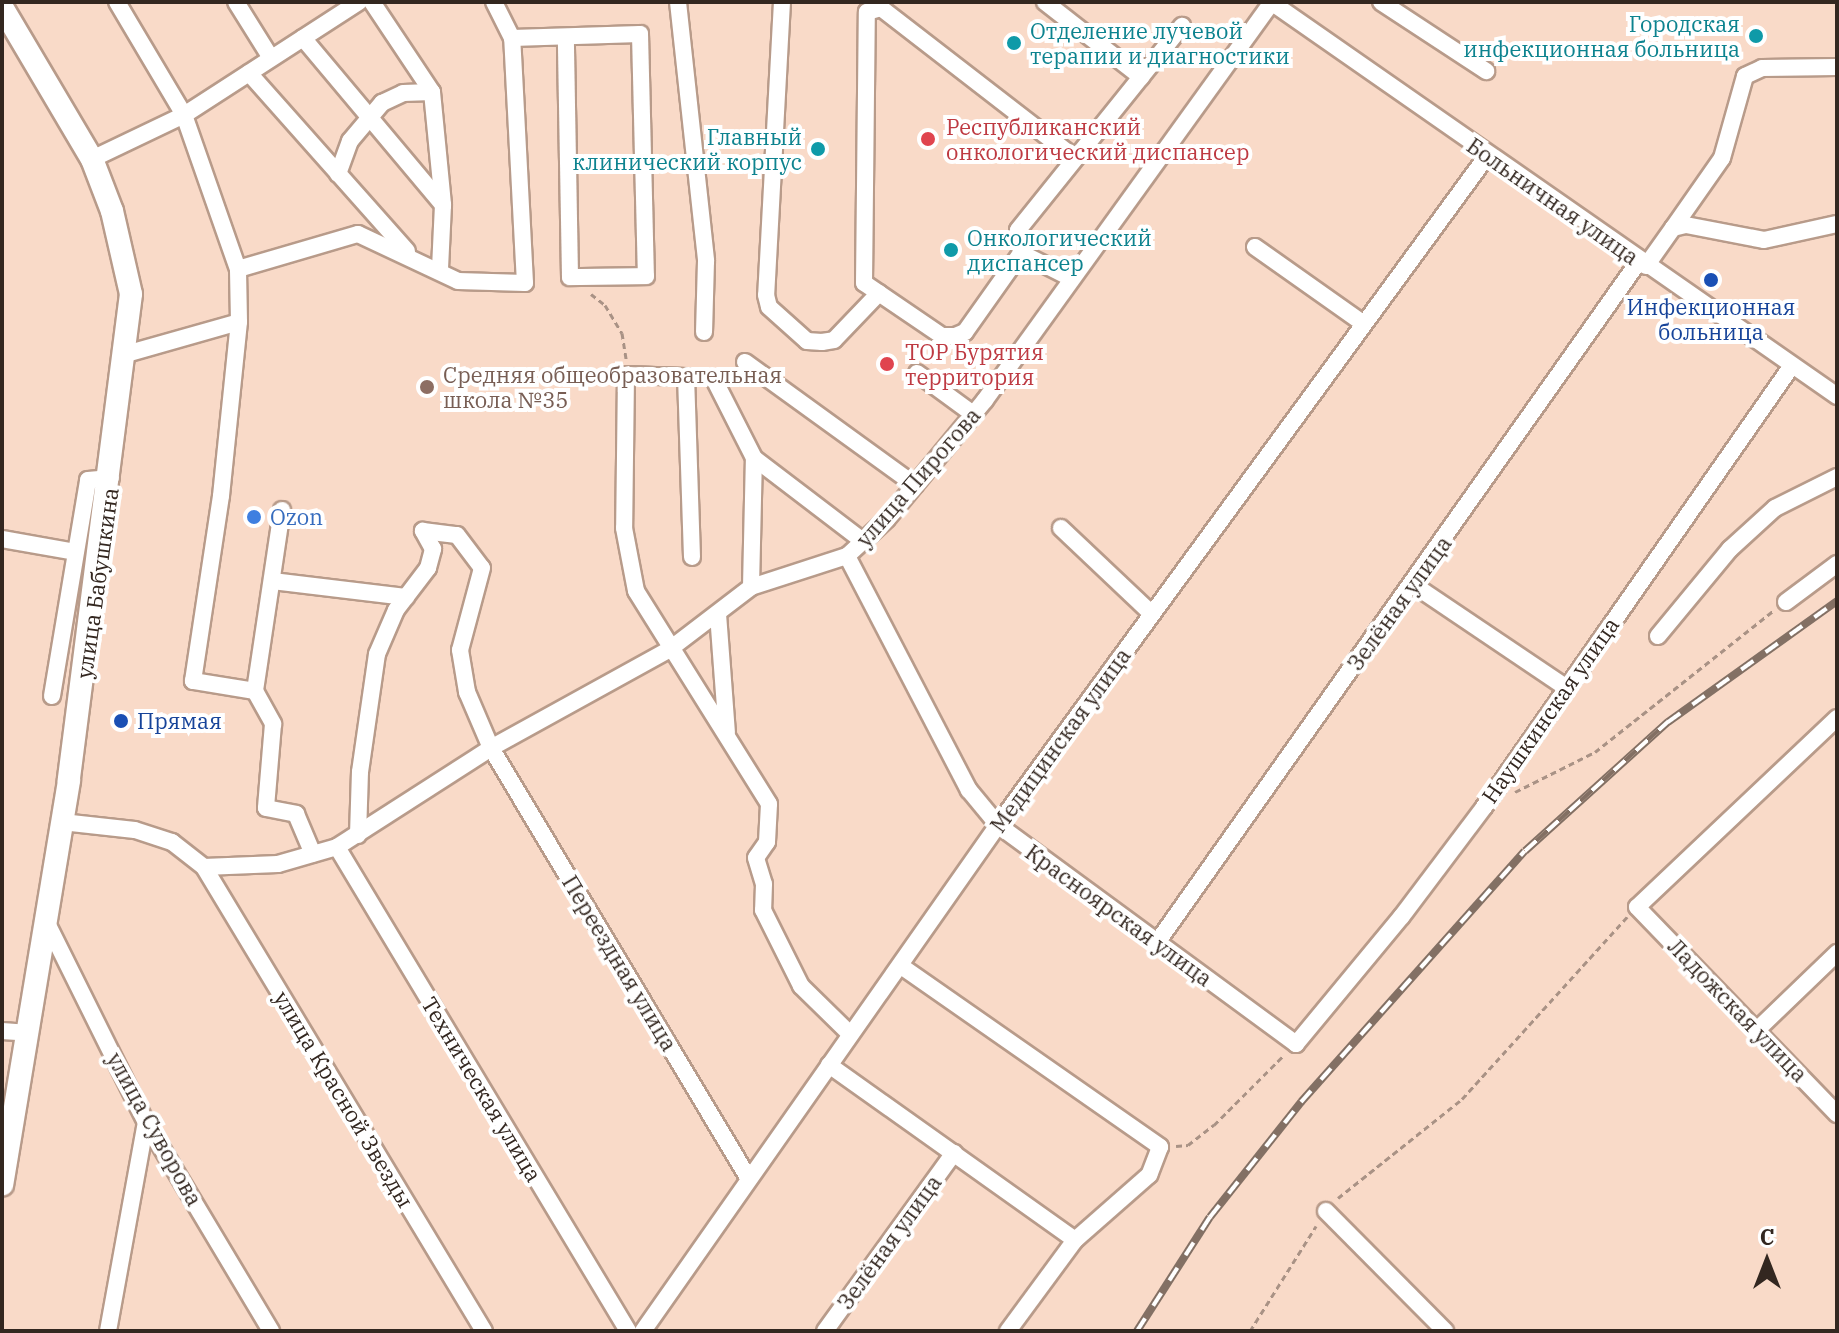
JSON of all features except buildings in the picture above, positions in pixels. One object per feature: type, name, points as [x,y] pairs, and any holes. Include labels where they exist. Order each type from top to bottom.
[{"type":"main road","name":"улица Бабушкина","points":[[2,7],[92,159],[128,264],[131,294],[111,478],[62,822],[29,1033],[6,1142],[2,1184]]},
{"type":"street","points":[[117,2],[184,115],[238,269],[239,322],[221,496],[193,681],[255,691]]},
{"type":"street","points":[[236,2],[271,58]]},
{"type":"street","points":[[92,159],[184,115],[359,2]]},
{"type":"street","points":[[372,2],[432,92],[443,205],[440,269]]},
{"type":"street","points":[[238,269],[358,234],[440,269],[458,281],[525,283],[512,38],[494,2]]},
{"type":"street","points":[[678,2],[706,261],[704,332]]},
{"type":"street","points":[[782,2],[769,307],[807,341],[822,342],[834,340],[879,293]]},
{"type":"street","points":[[1045,2],[1141,77]]},
{"type":"street","name":"Больничная улица","points":[[1271,2],[1487,156],[1837,396]]},
{"type":"street","name":"улица Пирогова","points":[[204,867],[247,868],[337,847],[491,748],[670,649],[751,587],[847,556],[915,485],[973,414],[1271,2]]},
{"type":"street","points":[[1381,2],[1486,71]]},
{"type":"street","points":[[1075,158],[881,8],[867,12],[864,283],[942,336],[965,332],[1021,253],[1018,230],[1182,26]]},
{"type":"street","points":[[512,38],[640,34],[646,276],[570,277],[566,37]]},
{"type":"street","points":[[303,38],[443,205]]},
{"type":"street","name":"Зелёная улица","points":[[1156,944],[1643,263],[1673,228],[1722,158],[1745,76],[1762,68],[1837,67]]},
{"type":"street","points":[[249,73],[412,257]]},
{"type":"street","points":[[338,174],[350,141],[394,95],[432,92]]},
{"type":"street","name":"Медицинская улица","points":[[643,1331],[998,825],[1487,156]]},
{"type":"street","points":[[1673,228],[1702,226],[1741,239],[1764,240],[1837,224]]},
{"type":"street","points":[[1255,247],[1364,324]]},
{"type":"street","points":[[1021,253],[1071,278]]},
{"type":"street","points":[[126,354],[239,322]]},
{"type":"street","points":[[745,362],[915,485]]},
{"type":"street","name":"Наушкинская улица","points":[[1296,1044],[1402,916],[1791,367]]},
{"type":"street","points":[[917,373],[973,414]]},
{"type":"street","points":[[692,557],[686,377],[626,375],[624,528],[636,591],[769,804],[767,842],[756,858],[764,884],[763,910],[801,986],[850,1034]]},
{"type":"street","points":[[716,383],[754,458],[863,541]]},
{"type":"street","points":[[751,587],[754,458]]},
{"type":"street","points":[[1658,636],[1730,549],[1775,508],[1837,477]]},
{"type":"street","points":[[52,696],[88,480],[111,478]]},
{"type":"street","points":[[282,510],[255,691],[273,724],[266,808],[296,814],[313,854]]},
{"type":"street","points":[[1061,528],[1152,614]]},
{"type":"street","name":"Переездная улица","points":[[406,597],[428,568],[433,549],[423,531],[457,535],[474,551],[482,568],[460,650],[467,692],[491,748],[749,1179]]},
{"type":"street","points":[[2,539],[75,552]]},
{"type":"street","name":"Красноярская улица","points":[[847,556],[969,790],[998,825],[1296,1044]]},
{"type":"street","points":[[1786,602],[1837,564]]},
{"type":"street","points":[[272,581],[406,597],[377,654],[360,772],[358,835]]},
{"type":"street","points":[[1414,585],[1565,687]]},
{"type":"street","points":[[718,614],[728,735]]},
{"type":"street","points":[[1637,907],[1837,718]]},
{"type":"street","points":[[62,822],[135,830],[172,842],[204,867]]},
{"type":"street","name":"Техническая улица","points":[[337,847],[628,1331]]},
{"type":"street","name":"улица Красной Звезды","points":[[204,867],[484,1331]]},
{"type":"street","name":"Ладожская улица","points":[[1637,907],[1837,1114]]},
{"type":"street","name":"улица Суворова","points":[[47,923],[146,1122],[271,1331]]},
{"type":"street","points":[[1758,1029],[1837,953]]},
{"type":"street","points":[[901,966],[1160,1147],[1149,1175],[1075,1240],[1008,1331]]},
{"type":"street","points":[[2,1031],[29,1033]]},
{"type":"street","points":[[829,1065],[1075,1240]]},
{"type":"street","points":[[108,1331],[146,1122]]},
{"type":"street","name":"Зелёная улица","points":[[825,1331],[954,1153]]},
{"type":"street","points":[[1326,1211],[1445,1331]]},
{"type":"path","points":[[570,277],[605,305],[622,333],[626,375]]},
{"type":"path","points":[[1511,793],[1595,752],[1786,602]]},
{"type":"path","points":[[1250,1331],[1326,1211],[1361,1175],[1462,1099],[1637,907]]},
{"type":"path","points":[[1160,1147],[1188,1145],[1296,1044]]},
{"type":"railway","points":[[1137,1331],[1210,1217],[1301,1102],[1525,851],[1668,722],[1837,601]]},
{"type":"place","name":"Городская инфекционная больница","points":[[1756,36]]},
{"type":"place","name":"Отделение лучевой терапии и диагностики","points":[[1014,43]]},
{"type":"place","name":"Республиканский онкологический диспансер","points":[[928,139]]},
{"type":"place","name":"Главный клинический корпус","points":[[818,149]]},
{"type":"place","name":"Онкологический диспансер","points":[[951,250]]},
{"type":"place","name":"Инфекционная больница","points":[[1711,280]]},
{"type":"place","name":"ТОР Бурятия территория","points":[[887,364]]},
{"type":"place","name":"Средняя общеобразовательная школа №35","points":[[427,387]]},
{"type":"place","name":"Ozon","points":[[254,517]]},
{"type":"place","name":"Прямая","points":[[121,721]]}]
